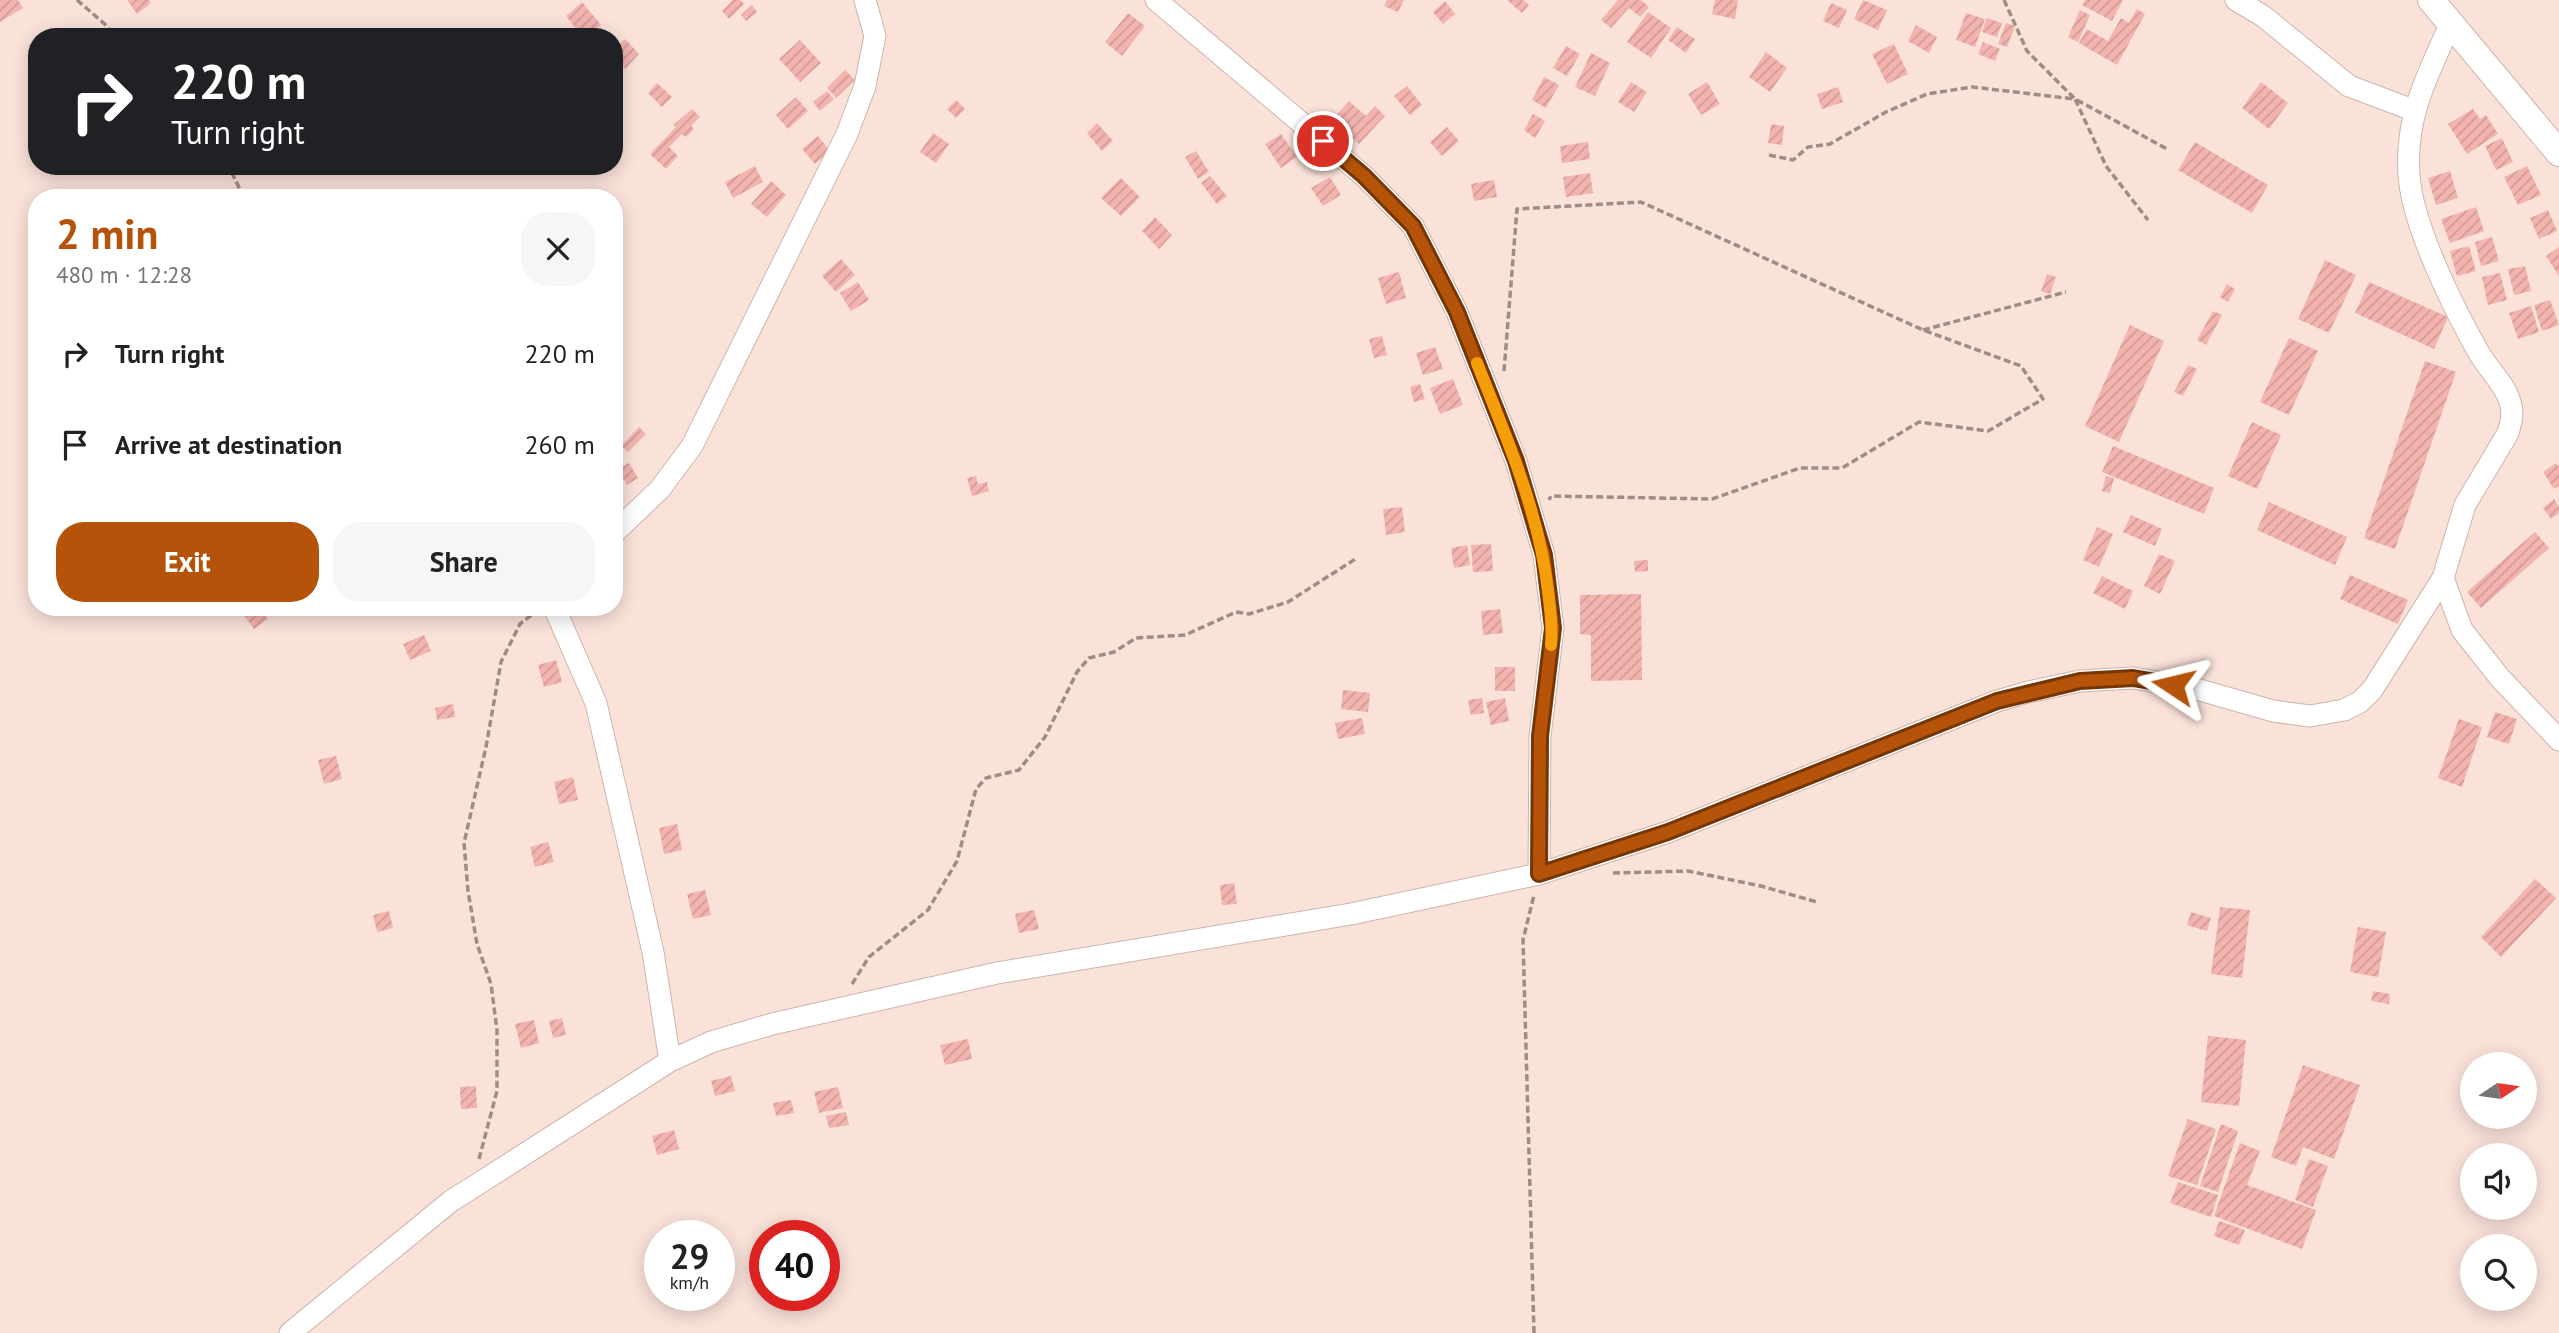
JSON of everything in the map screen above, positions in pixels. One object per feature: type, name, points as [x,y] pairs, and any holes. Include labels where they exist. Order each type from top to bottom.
[{"type":"main road","points":[[2431,0],[2559,153]]},
{"type":"street","points":[[623,524],[660,489],[692,446],[847,134],[865,86],[875,36],[865,0]]},
{"type":"street","points":[[1156,0],[1364,176],[1413,226],[1457,312],[1516,461],[1544,555],[1553,628],[1540,736],[1539,874]]},
{"type":"street","points":[[2236,0],[2263,16],[2349,86],[2413,110]]},
{"type":"street","points":[[290,1333],[441,1209],[670,1061],[711,1042],[997,973],[1351,914],[1539,874],[1668,832],[1997,701],[2041,689],[2080,681],[2133,678],[2193,688],[2273,711],[2310,716],[2344,710],[2360,702],[2372,690],[2443,578],[2465,505],[2508,433],[2512,411],[2506,391],[2486,365],[2462,322],[2419,224],[2409,178],[2413,110],[2451,23]]},
{"type":"street","points":[[2443,578],[2462,630],[2500,678],[2559,740]]},
{"type":"street","points":[[558,616],[596,703],[653,952],[670,1061]]},
{"type":"path","points":[[77,0],[108,28]]},
{"type":"path","points":[[2004,0],[2027,51],[2075,99],[2169,150]]},
{"type":"path","points":[[1769,155],[1793,160],[1808,147],[1830,144],[1886,112],[1927,94],[1972,87],[2075,99]]},
{"type":"path","points":[[2075,99],[2106,166],[2148,220]]},
{"type":"path","points":[[1503,381],[1517,209],[1641,202],[1923,330],[2021,366],[2043,399],[1988,431],[1919,422],[1842,468],[1800,468],[1712,499],[1551,496],[1537,531]]},
{"type":"path","points":[[1923,330],[2066,292]]},
{"type":"path","points":[[836,1010],[869,957],[928,910],[957,861],[976,789],[986,778],[1019,770],[1045,737],[1077,672],[1089,658],[1114,652],[1136,638],[1185,635],[1236,612],[1249,614],[1288,603],[1357,558]]},
{"type":"path","points":[[478,1184],[478,1167],[497,1091],[497,1030],[491,984],[477,944],[464,843],[486,747],[501,662],[520,624],[530,616]]},
{"type":"path","points":[[1607,873],[1688,871],[1817,902]]},
{"type":"path","points":[[1534,1333],[1523,940],[1539,874]]},
{"type":"building","points":[[0,0],[18,0],[23,8],[0,22]]},
{"type":"building","points":[[127,0],[149,0],[151,3],[137,14]]},
{"type":"building","points":[[733,0],[740,0],[744,4],[729,19],[722,11]]},
{"type":"building","points":[[1387,0],[1404,0],[1398,12],[1384,6]]},
{"type":"building","points":[[1507,0],[1523,0],[1529,5],[1522,13]]},
{"type":"building","points":[[1618,0],[1641,0],[1649,7],[1640,17],[1629,8],[1611,28],[1601,20]]},
{"type":"building","points":[[1715,0],[1738,0],[1735,19],[1712,14]]},
{"type":"building","points":[[1863,0],[1887,10],[1878,30],[1854,19]]},
{"type":"building","points":[[2085,0],[2123,0],[2112,21],[2082,5]]},
{"type":"building","points":[[1445,1],[1455,14],[1443,24],[1433,12]]},
{"type":"building","points":[[582,2],[601,25],[598,28],[576,28],[566,16]]},
{"type":"building","points":[[1831,3],[1847,10],[1839,28],[1823,21]]},
{"type":"building","points":[[752,5],[757,12],[746,21],[741,15]]},
{"type":"building","points":[[2137,9],[2145,14],[2117,65],[2079,43],[2087,29],[2108,41],[2121,18],[2129,23]]},
{"type":"building","points":[[2080,10],[2090,15],[2078,42],[2068,37]]},
{"type":"building","points":[[1648,12],[1671,28],[1651,58],[1627,42]]},
{"type":"building","points":[[1128,13],[1145,26],[1122,56],[1105,42]]},
{"type":"building","points":[[1966,13],[1985,19],[1975,47],[1956,40]]},
{"type":"building","points":[[1987,18],[2002,23],[1997,37],[1982,32]]},
{"type":"building","points":[[2006,23],[2015,26],[2007,47],[1998,44]]},
{"type":"building","points":[[1916,25],[1937,37],[1929,53],[1908,41]]},
{"type":"building","points":[[1677,27],[1695,39],[1686,53],[1668,40]]},
{"type":"building","points":[[625,39],[639,54],[625,69],[623,41]]},
{"type":"building","points":[[800,40],[821,63],[800,82],[779,59]]},
{"type":"building","points":[[1983,42],[2000,49],[1995,61],[1978,54]]},
{"type":"building","points":[[1894,44],[1908,74],[1887,84],[1872,54]]},
{"type":"building","points":[[1566,46],[1580,54],[1567,76],[1553,68]]},
{"type":"building","points":[[1766,52],[1787,68],[1770,92],[1749,77]]},
{"type":"building","points":[[1591,53],[1610,63],[1595,96],[1575,87]]},
{"type":"building","points":[[845,70],[855,80],[836,98],[827,88]]},
{"type":"building","points":[[1544,77],[1559,85],[1546,108],[1532,100]]},
{"type":"building","points":[[1631,82],[1647,92],[1634,112],[1618,102]]},
{"type":"building","points":[[1707,82],[1720,104],[1701,115],[1688,94]]},
{"type":"building","points":[[2261,82],[2288,103],[2269,129],[2242,108]]},
{"type":"building","points":[[657,83],[672,97],[662,107],[648,93]]},
{"type":"building","points":[[1407,86],[1422,105],[1410,115],[1394,96]]},
{"type":"building","points":[[1838,87],[1843,102],[1822,109],[1817,94]]},
{"type":"building","points":[[827,91],[834,99],[820,111],[813,102]]},
{"type":"building","points":[[796,97],[808,111],[788,129],[776,115]]},
{"type":"building","points":[[956,100],[965,109],[956,118],[947,109]]},
{"type":"building","points":[[1349,101],[1366,116],[1375,106],[1385,116],[1359,144],[1332,120]]},
{"type":"building","points":[[692,109],[700,117],[691,126],[694,129],[686,137],[682,134],[669,147],[678,156],[666,169],[650,154],[676,127],[673,125]]},
{"type":"building","points":[[2473,109],[2480,119],[2486,115],[2498,134],[2467,154],[2448,124]]},
{"type":"building","points":[[1533,114],[1545,121],[1535,138],[1524,130]]},
{"type":"building","points":[[1097,123],[1113,141],[1102,151],[1087,133]]},
{"type":"building","points":[[1771,124],[1784,126],[1782,145],[1768,143]]},
{"type":"building","points":[[1447,127],[1459,141],[1442,156],[1430,142]]},
{"type":"building","points":[[933,133],[949,144],[936,163],[920,152]]},
{"type":"building","points":[[1281,134],[1297,157],[1281,168],[1265,144]]},
{"type":"building","points":[[818,136],[830,151],[815,164],[802,149]]},
{"type":"building","points":[[2502,138],[2513,162],[2496,170],[2485,146]]},
{"type":"building","points":[[1588,142],[1590,159],[1562,163],[1560,146]]},
{"type":"building","points":[[2195,142],[2268,185],[2252,213],[2178,170]]},
{"type":"building","points":[[1196,151],[1209,172],[1198,179],[1185,157]]},
{"type":"building","points":[[755,166],[763,182],[733,198],[725,182]]},
{"type":"building","points":[[2527,166],[2541,195],[2518,205],[2504,177]]},
{"type":"building","points":[[2450,171],[2458,198],[2436,205],[2428,178]]},
{"type":"building","points":[[1590,173],[1593,193],[1566,197],[1563,177]]},
{"type":"building","points":[[1210,176],[1227,196],[1217,204],[1201,183]]},
{"type":"building","points":[[1330,177],[1341,195],[1323,206],[1311,188]]},
{"type":"building","points":[[1121,178],[1140,197],[1121,216],[1101,198]]},
{"type":"building","points":[[1494,180],[1497,197],[1474,201],[1471,184]]},
{"type":"building","points":[[771,181],[786,195],[767,217],[751,204]]},
{"type":"building","points":[[2476,207],[2484,231],[2450,243],[2441,219]]},
{"type":"building","points":[[2548,210],[2557,231],[2539,239],[2530,218]]},
{"type":"building","points":[[1155,217],[1172,235],[1159,249],[1142,231]]},
{"type":"building","points":[[2492,237],[2499,261],[2481,266],[2475,242]]},
{"type":"building","points":[[2469,246],[2476,271],[2457,276],[2450,251]]},
{"type":"building","points":[[2559,247],[2559,276],[2546,256]]},
{"type":"building","points":[[841,259],[855,275],[836,292],[822,276]]},
{"type":"building","points":[[2325,260],[2356,275],[2329,333],[2298,319]]},
{"type":"building","points":[[2525,266],[2531,291],[2514,295],[2508,269]]},
{"type":"building","points":[[1399,272],[1406,298],[1386,304],[1378,278]]},
{"type":"building","points":[[2500,273],[2507,300],[2488,305],[2482,277]]},
{"type":"building","points":[[2047,274],[2056,277],[2050,294],[2041,291]]},
{"type":"building","points":[[858,282],[869,300],[851,311],[840,293]]},
{"type":"building","points":[[2369,282],[2448,317],[2434,349],[2355,313]]},
{"type":"building","points":[[2227,284],[2235,289],[2228,302],[2220,297]]},
{"type":"building","points":[[2550,300],[2559,325],[2542,331],[2534,305]]},
{"type":"building","points":[[2531,306],[2539,332],[2518,339],[2509,313]]},
{"type":"building","points":[[2213,311],[2222,315],[2206,345],[2197,340]]},
{"type":"building","points":[[2130,325],[2164,341],[2119,442],[2085,426]]},
{"type":"building","points":[[1382,336],[1387,355],[1374,358],[1369,339]]},
{"type":"building","points":[[2289,338],[2318,351],[2289,415],[2260,402]]},
{"type":"building","points":[[1435,347],[1443,369],[1423,375],[1416,353]]},
{"type":"building","points":[[2425,361],[2456,372],[2395,549],[2364,538]]},
{"type":"building","points":[[2188,365],[2197,369],[2183,396],[2174,392]]},
{"type":"building","points":[[1453,379],[1463,405],[1440,414],[1430,388]]},
{"type":"building","points":[[1420,384],[1425,399],[1414,402],[1410,387]]},
{"type":"building","points":[[2252,422],[2281,435],[2257,489],[2228,476]]},
{"type":"building","points":[[639,427],[646,434],[628,452],[623,444]]},
{"type":"building","points":[[2113,446],[2214,488],[2204,514],[2102,472]]},
{"type":"building","points":[[629,463],[638,478],[627,485],[623,478],[623,466]]},
{"type":"building","points":[[2556,463],[2559,467],[2559,486],[2554,489],[2543,472]]},
{"type":"building","points":[[976,476],[978,484],[987,482],[989,491],[972,496],[967,478]]},
{"type":"building","points":[[2106,476],[2114,478],[2110,493],[2102,491]]},
{"type":"building","points":[[2554,499],[2559,513],[2551,519],[2543,508]]},
{"type":"building","points":[[2269,502],[2347,537],[2335,565],[2257,530]]},
{"type":"building","points":[[1402,507],[1405,532],[1386,535],[1383,509]]},
{"type":"building","points":[[2131,515],[2162,529],[2155,546],[2123,532]]},
{"type":"building","points":[[2097,527],[2113,534],[2099,567],[2083,560]]},
{"type":"building","points":[[2535,532],[2549,548],[2481,608],[2467,592]]},
{"type":"building","points":[[1491,544],[1493,571],[1473,572],[1471,545]]},
{"type":"building","points":[[1467,545],[1470,565],[1454,568],[1451,548]]},
{"type":"building","points":[[2159,554],[2175,561],[2160,594],[2144,586]]},
{"type":"building","points":[[1648,560],[1648,571],[1635,572],[1634,561]]},
{"type":"building","points":[[2350,575],[2408,600],[2398,624],[2340,599]]},
{"type":"building","points":[[2102,576],[2133,591],[2125,609],[2093,593]]},
{"type":"building","points":[[1641,594],[1642,680],[1591,681],[1591,635],[1580,634],[1580,595]]},
{"type":"building","points":[[1500,609],[1503,633],[1483,635],[1481,611]]},
{"type":"building","points":[[244,616],[266,616],[268,619],[254,629]]},
{"type":"building","points":[[424,635],[431,651],[410,660],[403,644]]},
{"type":"building","points":[[556,660],[562,682],[544,687],[538,665]]},
{"type":"building","points":[[1495,667],[1515,667],[1515,691],[1495,691]]},
{"type":"building","points":[[1343,690],[1370,693],[1368,712],[1341,709]]},
{"type":"building","points":[[1482,698],[1484,713],[1471,715],[1468,700]]},
{"type":"building","points":[[1505,698],[1509,721],[1491,725],[1486,702]]},
{"type":"building","points":[[453,704],[455,717],[437,720],[435,708]]},
{"type":"building","points":[[2495,712],[2517,719],[2509,744],[2487,737]]},
{"type":"building","points":[[1362,718],[1365,734],[1338,739],[1335,723]]},
{"type":"building","points":[[2459,719],[2482,727],[2462,787],[2438,778]]},
{"type":"building","points":[[336,756],[342,779],[324,784],[318,760]]},
{"type":"building","points":[[573,777],[578,800],[559,804],[554,782]]},
{"type":"building","points":[[677,824],[682,850],[664,854],[659,828]]},
{"type":"building","points":[[548,842],[554,862],[535,867],[530,847]]},
{"type":"building","points":[[2535,879],[2556,898],[2501,957],[2481,937]]},
{"type":"building","points":[[1234,883],[1237,904],[1222,905],[1220,885]]},
{"type":"building","points":[[705,890],[711,915],[693,919],[687,894]]},
{"type":"building","points":[[2220,907],[2250,910],[2242,978],[2211,974]]},
{"type":"building","points":[[1034,910],[1039,929],[1019,933],[1015,914]]},
{"type":"building","points":[[389,911],[393,928],[377,932],[373,915]]},
{"type":"building","points":[[2191,912],[2211,918],[2207,931],[2187,925]]},
{"type":"building","points":[[2358,927],[2386,932],[2378,977],[2350,972]]},
{"type":"building","points":[[2373,991],[2390,994],[2389,1004],[2371,1001]]},
{"type":"building","points":[[562,1018],[566,1035],[553,1038],[549,1021]]},
{"type":"building","points":[[534,1020],[539,1043],[521,1048],[515,1024]]},
{"type":"building","points":[[2208,1036],[2246,1040],[2239,1106],[2201,1102]]},
{"type":"building","points":[[968,1039],[972,1059],[945,1065],[940,1045]]},
{"type":"building","points":[[2303,1065],[2360,1085],[2334,1159],[2303,1147],[2296,1166],[2271,1157]]},
{"type":"building","points":[[731,1076],[735,1091],[715,1096],[711,1081]]},
{"type":"building","points":[[476,1086],[477,1108],[461,1109],[460,1087]]},
{"type":"building","points":[[838,1087],[843,1108],[819,1113],[814,1092]]},
{"type":"building","points":[[791,1100],[794,1113],[776,1116],[773,1103]]},
{"type":"building","points":[[846,1112],[849,1125],[829,1128],[826,1116]]},
{"type":"building","points":[[2188,1119],[2216,1129],[2197,1185],[2168,1176]]},
{"type":"building","points":[[2221,1124],[2238,1131],[2218,1192],[2200,1186]]},
{"type":"building","points":[[674,1130],[679,1149],[657,1155],[652,1136]]},
{"type":"building","points":[[2240,1143],[2260,1151],[2247,1185],[2316,1210],[2302,1249],[2214,1216]]},
{"type":"building","points":[[2309,1159],[2328,1166],[2313,1207],[2295,1200]]},
{"type":"building","points":[[2178,1182],[2218,1195],[2211,1217],[2170,1203]]},
{"type":"building","points":[[2219,1221],[2245,1230],[2239,1245],[2214,1236]]},
{"type":"slow traffic","points":[[1477,363],[1516,461],[1544,555],[1553,628],[1551,645]]},
{"type":"route","points":[[1323,141],[1364,176],[1413,226],[1457,312],[1516,461],[1544,555],[1553,628],[1540,736],[1539,874],[1668,832],[1997,701],[2080,681],[2133,678],[2173,685]]}]
